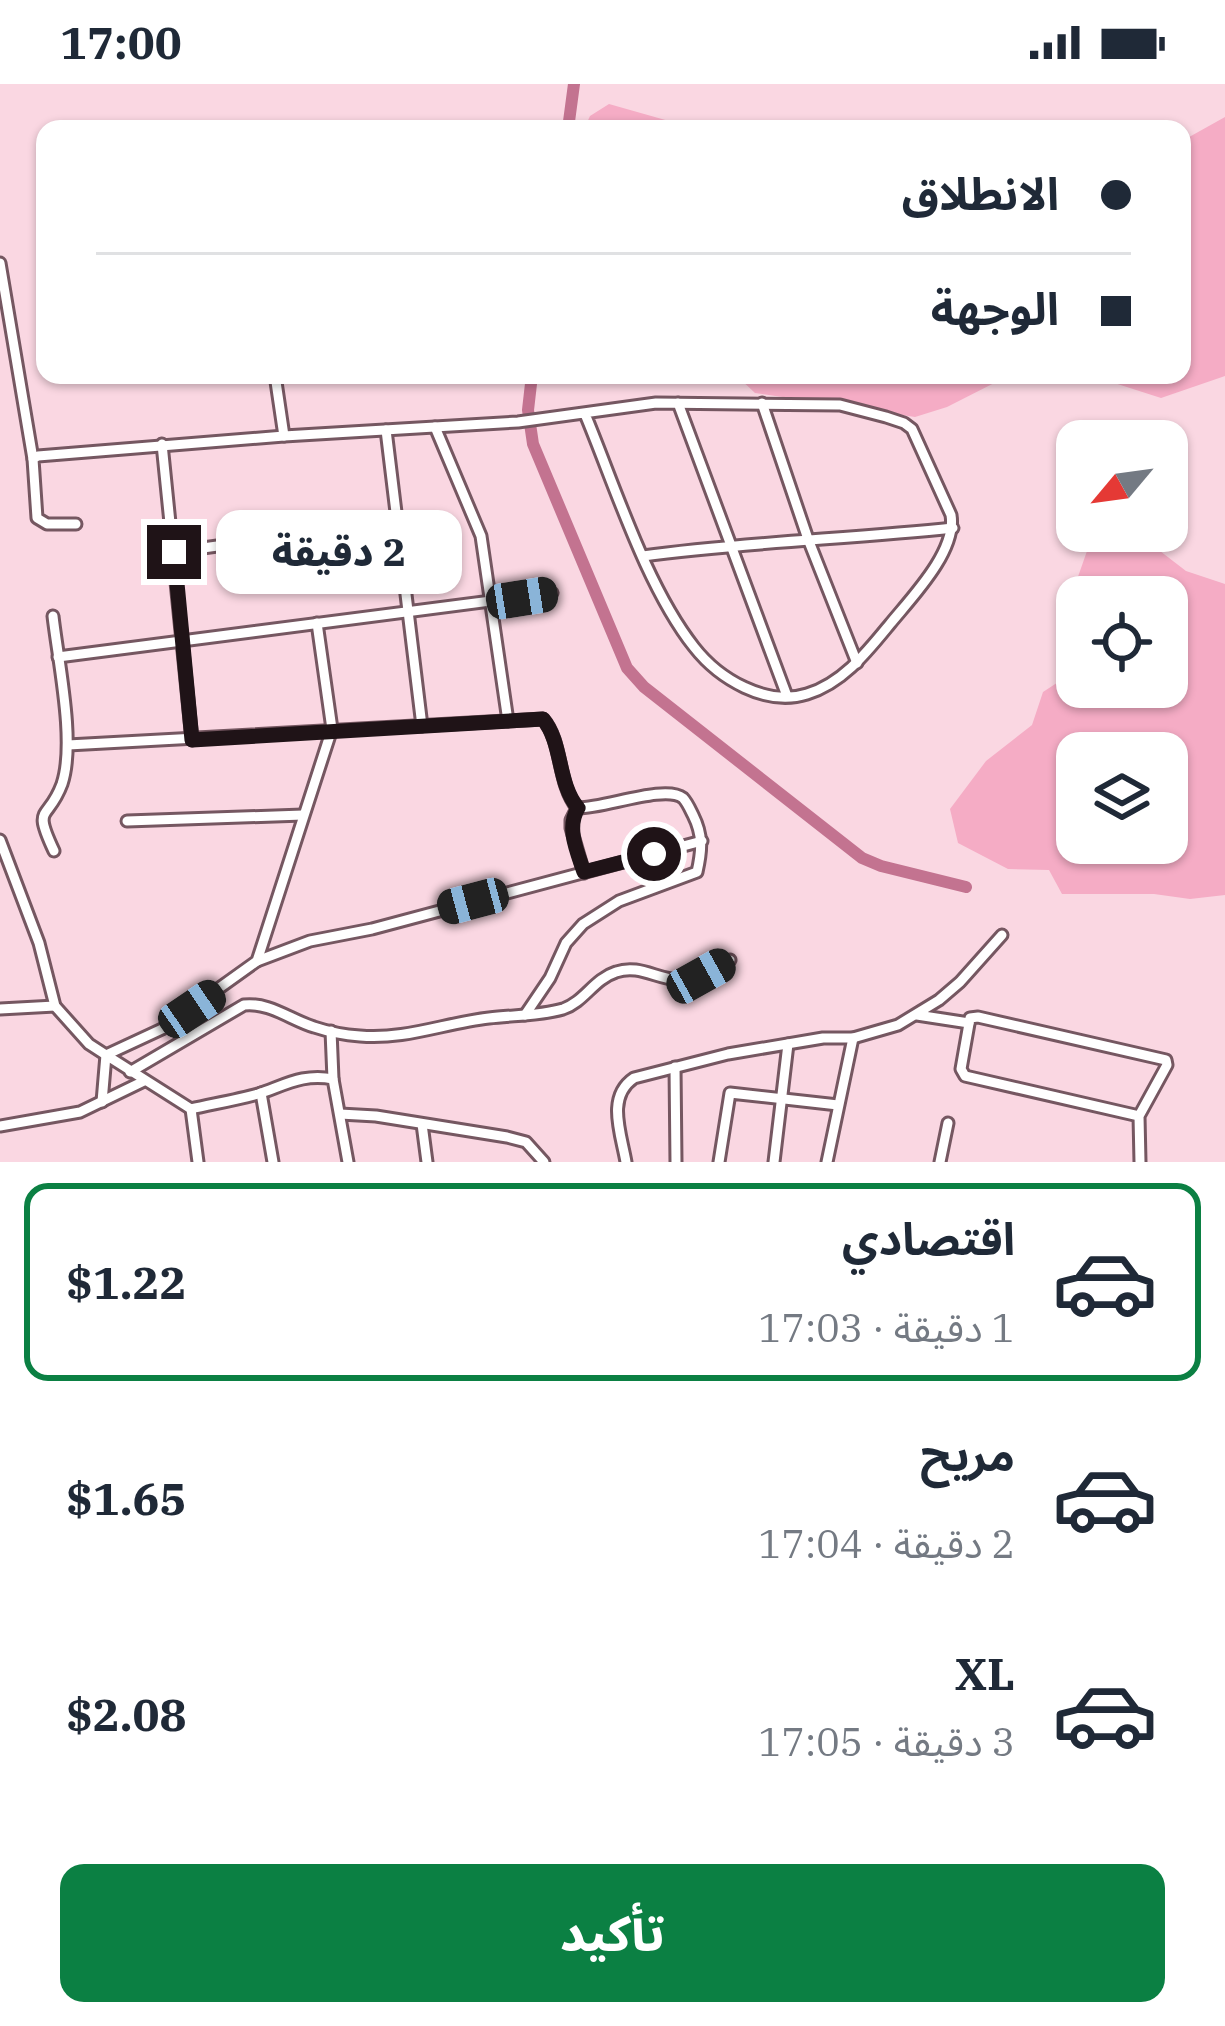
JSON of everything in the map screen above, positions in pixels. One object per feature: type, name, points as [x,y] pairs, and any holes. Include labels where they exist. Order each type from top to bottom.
[{"type":"street","points":[[0,263],[33,459],[37,518],[46,524],[76,524]]},
{"type":"street","points":[[276,384],[284,436]]},
{"type":"street","points":[[33,459],[162,444],[518,422],[656,403],[840,405],[904,423],[916,438],[951,515],[948,545],[921,586],[857,663],[805,695],[754,694],[697,651],[681,628],[643,556],[585,414]]},
{"type":"street","points":[[678,403],[787,696]]},
{"type":"street","points":[[762,403],[857,663]]},
{"type":"street","points":[[435,427],[481,536],[508,722]]},
{"type":"street","points":[[386,430],[422,726]]},
{"type":"street","points":[[162,444],[192,740]]},
{"type":"street","points":[[174,552],[397,521]]},
{"type":"street","points":[[643,556],[731,544],[953,528]]},
{"type":"street","points":[[58,657],[552,593]]},
{"type":"street","points":[[53,616],[68,745],[61,786],[42,818],[54,851]]},
{"type":"street","points":[[257,961],[332,729],[317,623]]},
{"type":"street","points":[[68,745],[543,719],[572,803],[578,808],[666,793],[683,799],[702,841],[695,873],[619,901],[592,917],[572,934],[525,1016]]},
{"type":"street","points":[[578,808],[572,828],[584,872]]},
{"type":"street","points":[[128,821],[303,815]]},
{"type":"street","points":[[0,840],[39,943],[55,1006],[89,1044],[190,1109],[261,1093],[308,1076],[334,1079]]},
{"type":"street","points":[[106,1055],[162,1029],[257,961],[310,941],[373,929],[702,841]]},
{"type":"street","points":[[626,1162],[617,1098],[622,1086],[634,1078],[788,1044],[876,1033],[917,1015],[960,982],[1001,935]]},
{"type":"street","points":[[130,1072],[244,1005],[266,1006],[331,1031],[404,1035],[570,1006],[614,972],[636,969],[690,979],[730,960]]},
{"type":"street","points":[[0,1009],[55,1006]]},
{"type":"street","points":[[917,1015],[969,1023]]},
{"type":"street","points":[[1139,1116],[965,1076],[961,1069],[970,1018],[1166,1060],[1139,1116],[1139,1162]]},
{"type":"street","points":[[331,1031],[348,1162]]},
{"type":"street","points":[[840,1162],[828,1161],[853,1038]]},
{"type":"street","points":[[773,1162],[788,1044]]},
{"type":"street","points":[[102,1102],[106,1055]]},
{"type":"street","points":[[675,1067],[676,1162]]},
{"type":"street","points":[[0,1126],[80,1112],[144,1081]]},
{"type":"street","points":[[261,1093],[273,1162]]},
{"type":"street","points":[[719,1162],[729,1094],[838,1105]]},
{"type":"street","points":[[190,1109],[198,1162]]},
{"type":"street","points":[[340,1114],[376,1115],[507,1137],[526,1142],[544,1162]]},
{"type":"street","points":[[940,1162],[948,1123]]},
{"type":"street","points":[[422,1124],[427,1162]]},
{"type":"shaded area","points":[[609,104],[665,120],[588,120]]},
{"type":"shaded area","points":[[1225,117],[1225,376],[1161,398],[1117,384],[1191,384],[1191,136]]},
{"type":"shaded area","points":[[746,384],[992,384],[915,417],[845,399],[803,400],[755,393]]},
{"type":"shaded area","points":[[1087,552],[1161,552],[1186,571],[1225,584],[1225,895],[1190,899],[1062,894],[1049,870],[1008,869],[958,843],[950,809],[986,761],[1032,725],[1043,692],[1056,683],[1056,708],[1188,708],[1188,576],[1078,576]]},
{"type":"waterway","points":[[569,120],[574,84]]},
{"type":"waterway","points":[[531,384],[528,410],[533,444],[627,668],[644,687],[862,858],[966,887]]},
{"type":"route","points":[[174,552],[192,740],[543,719],[551,730],[572,803],[578,808],[572,828],[584,872],[654,854]]}]
